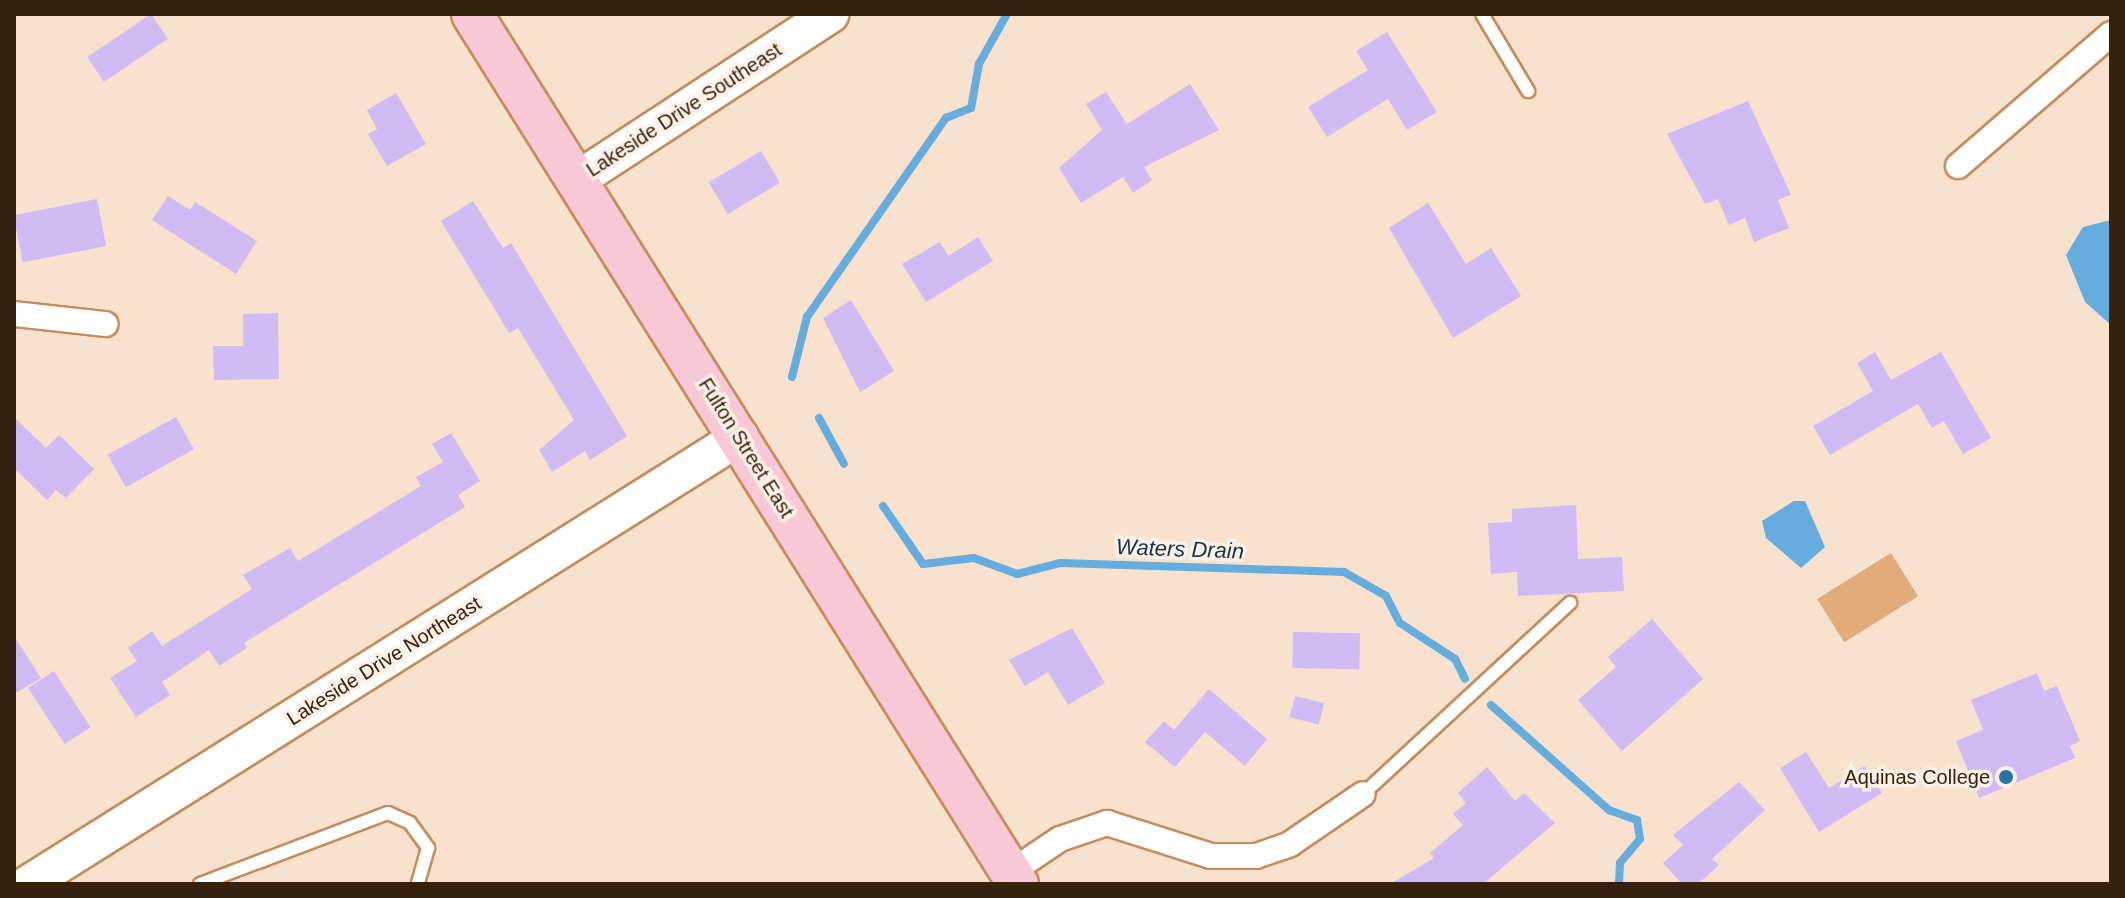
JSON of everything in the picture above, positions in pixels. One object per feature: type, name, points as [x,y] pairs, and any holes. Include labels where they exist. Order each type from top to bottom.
[{"type":"main road","name":"Fulton Street East","points":[[472,14],[1014,878]]},
{"type":"street","name":"Lakeside Drive Southeast","points":[[577,180],[831,14]]},
{"type":"street","points":[[1958,166],[2111,34]]},
{"type":"street","points":[[14,314],[105,324]]},
{"type":"street","name":"Lakeside Drive Northeast","points":[[46,879],[740,437]]},
{"type":"street","points":[[1014,878],[1060,839],[1107,823],[1211,856],[1256,856],[1290,844],[1363,794]]},
{"type":"lane","points":[[1482,14],[1528,91]]},
{"type":"lane","points":[[1363,794],[1570,603]]},
{"type":"lane","points":[[200,884],[388,813],[410,823],[428,848],[418,884]]},
{"type":"shaded area","points":[[1891,553],[1918,596],[1844,642],[1817,599]]},
{"type":"water","points":[[2111,220],[2111,325],[2085,302],[2066,255],[2083,227]]},
{"type":"water","points":[[1794,501],[1805,501],[1825,547],[1801,568],[1766,538],[1762,521]]},
{"type":"building","points":[[151,14],[168,39],[104,82],[87,57]]},
{"type":"building","points":[[1387,32],[1437,112],[1407,130],[1388,99],[1327,137],[1308,107],[1368,70],[1356,51]]},
{"type":"building","points":[[1190,84],[1219,130],[1144,167],[1152,180],[1133,193],[1123,177],[1081,203],[1059,168],[1102,130],[1086,104],[1106,92],[1127,124]]},
{"type":"building","points":[[396,93],[426,144],[387,166],[368,134],[377,129],[367,110]]},
{"type":"building","points":[[1748,101],[1791,195],[1778,200],[1789,228],[1754,242],[1745,218],[1729,225],[1718,199],[1705,204],[1667,134]]},
{"type":"building","points":[[761,151],[780,183],[728,214],[709,182]]},
{"type":"building","points":[[168,196],[190,210],[195,202],[257,241],[236,274],[152,220]]},
{"type":"building","points":[[97,199],[106,246],[23,262],[14,215]]},
{"type":"building","points":[[473,201],[503,248],[511,243],[627,436],[590,460],[585,451],[552,472],[539,450],[574,420],[518,328],[509,333],[441,221]]},
{"type":"building","points":[[1428,203],[1466,264],[1491,248],[1521,296],[1453,338],[1389,228]]},
{"type":"building","points":[[978,237],[993,261],[926,302],[902,264],[940,242],[948,256]]},
{"type":"building","points":[[851,300],[894,371],[860,392],[823,318]]},
{"type":"building","points":[[278,313],[279,379],[214,380],[213,346],[243,346],[243,314]]},
{"type":"building","points":[[1875,352],[1891,380],[1941,352],[1991,438],[1963,454],[1944,421],[1932,428],[1918,404],[1830,455],[1813,426],[1873,391],[1857,363]]},
{"type":"building","points":[[14,417],[46,448],[59,435],[94,469],[66,498],[56,490],[47,500],[14,468]]},
{"type":"building","points":[[176,417],[194,449],[126,487],[108,455]]},
{"type":"building","points":[[451,433],[480,481],[458,495],[465,507],[244,643],[247,648],[219,666],[209,650],[162,682],[170,695],[136,717],[110,678],[137,661],[128,648],[152,631],[162,646],[252,589],[243,575],[290,548],[298,561],[421,486],[416,477],[443,462],[432,444]]},
{"type":"building","points":[[1576,505],[1578,559],[1622,557],[1624,591],[1518,596],[1517,572],[1491,574],[1488,523],[1512,522],[1512,509]]},
{"type":"building","points":[[1652,619],[1703,679],[1622,751],[1578,700],[1616,667],[1608,657]]},
{"type":"building","points":[[1072,628],[1105,683],[1068,705],[1048,672],[1025,686],[1009,660]]},
{"type":"building","points":[[1293,632],[1360,633],[1359,669],[1292,668]]},
{"type":"building","points":[[14,636],[41,678],[14,694]]},
{"type":"building","points":[[54,671],[90,727],[64,744],[28,688]]},
{"type":"building","points":[[2037,673],[2044,691],[2057,686],[2080,741],[2070,746],[2075,758],[1979,798],[1956,741],[1983,730],[1971,700]]},
{"type":"building","points":[[1209,689],[1267,739],[1245,766],[1205,732],[1175,767],[1145,742],[1164,721],[1174,730]]},
{"type":"building","points":[[1295,696],[1324,703],[1319,725],[1290,717]]},
{"type":"building","points":[[1806,752],[1829,788],[1865,766],[1882,793],[1819,832],[1780,768]]},
{"type":"building","points":[[1487,767],[1515,801],[1524,793],[1555,823],[1483,884],[1390,884],[1434,858],[1430,853],[1463,825],[1453,814],[1466,803],[1458,793]]},
{"type":"building","points":[[1739,782],[1765,810],[1712,859],[1719,865],[1698,884],[1682,884],[1663,863],[1683,845],[1673,835]]},
{"type":"waterway","name":"Waters Drain","points":[[792,377],[807,317],[946,118],[971,108],[979,64],[1007,14]]},
{"type":"waterway","name":"Waters Drain","points":[[819,418],[844,464]]},
{"type":"waterway","name":"Waters Drain","points":[[883,506],[923,564],[974,558],[1017,574],[1060,563],[1344,572],[1386,596],[1400,623],[1455,659],[1465,679]]},
{"type":"waterway","name":"Waters Drain","points":[[1491,705],[1609,810],[1637,820],[1640,839],[1620,863],[1619,884]]},
{"type":"place","name":"Aquinas College","points":[[2006,777]]}]
